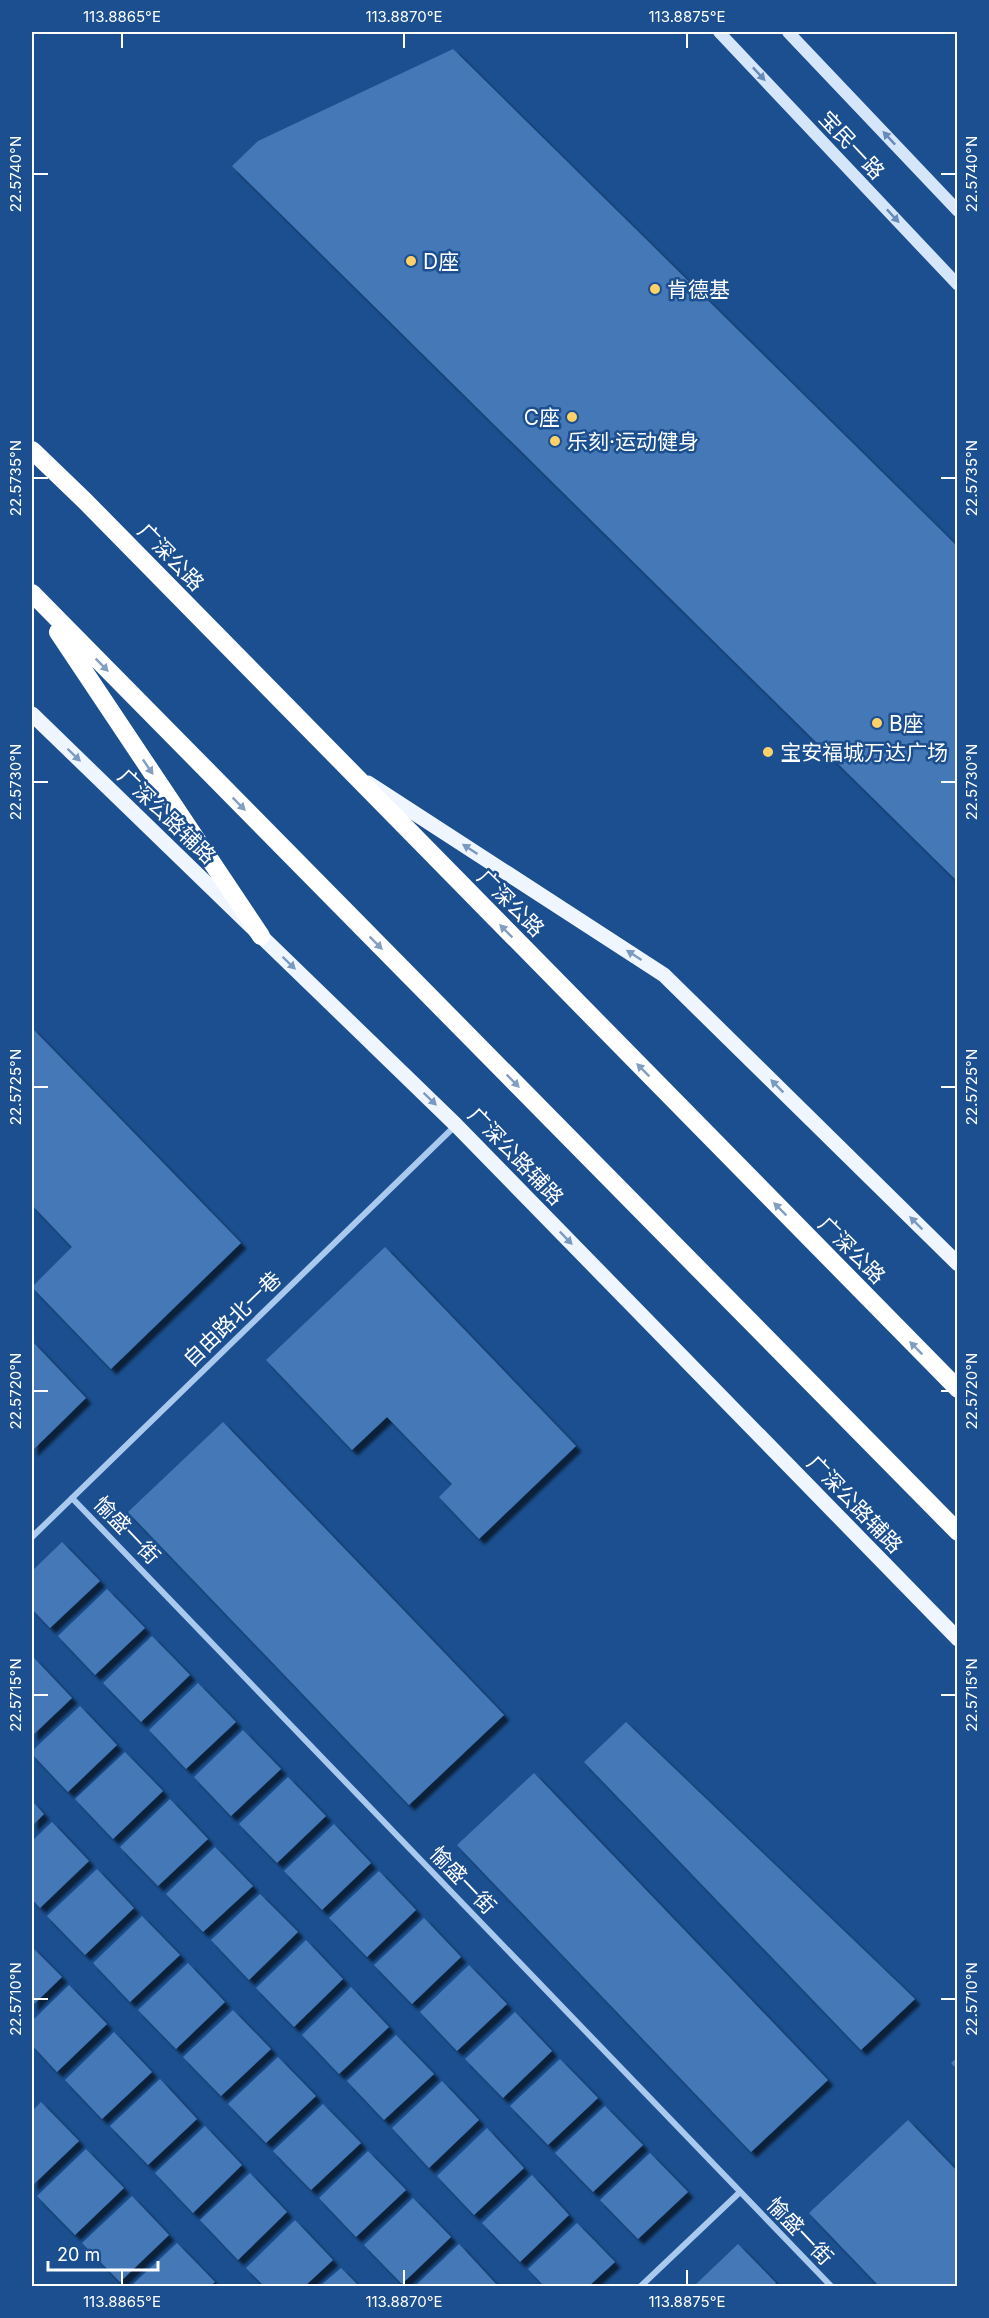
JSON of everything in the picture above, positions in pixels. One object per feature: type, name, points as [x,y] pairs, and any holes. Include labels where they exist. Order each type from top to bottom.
[{"type":"highway","name":"广深公路","points":[[32,450],[85,501],[957,1389]]},
{"type":"highway","points":[[33,595],[261,936]]},
{"type":"highway","points":[[33,595],[957,1532]]},
{"type":"main road","name":"宝民一路","points":[[719,32],[957,285]]},
{"type":"main road","name":"宝民一路","points":[[788,32],[957,212]]},
{"type":"main road","name":"广深公路辅路","points":[[32,714],[456,1125],[957,1639]]},
{"type":"main road","points":[[347,769],[664,975],[957,1264]]},
{"type":"street","name":"自由路北一巷","points":[[32,1537],[456,1125]]},
{"type":"street","name":"愉盛一街","points":[[72,1498],[831,2286]]},
{"type":"street","points":[[641,2286],[740,2192]]},
{"type":"building","points":[[453,49],[958,547],[958,882],[232,166],[258,141]]},
{"type":"building","points":[[32,1028],[241,1243],[111,1369],[32,1287],[72,1247],[32,1205]]},
{"type":"building","points":[[385,1247],[576,1446],[479,1539],[439,1497],[452,1484],[387,1417],[352,1450],[266,1360]]},
{"type":"building","points":[[32,1341],[86,1398],[32,1451]]},
{"type":"building","points":[[223,1422],[504,1715],[409,1805],[128,1512]]},
{"type":"building","points":[[62,1542],[100,1581],[50,1628],[32,1609],[32,1571]]},
{"type":"building","points":[[107,1589],[145,1628],[95,1675],[58,1636]]},
{"type":"building","points":[[152,1636],[190,1675],[141,1722],[103,1683]]},
{"type":"building","points":[[34,1658],[72,1698],[32,1736],[32,1661]]},
{"type":"building","points":[[198,1683],[236,1722],[186,1769],[149,1730]]},
{"type":"building","points":[[80,1706],[117,1745],[68,1792],[32,1754],[32,1751]]},
{"type":"building","points":[[626,1722],[915,1999],[861,2050],[584,1762]]},
{"type":"building","points":[[243,1730],[281,1769],[231,1816],[194,1777]]},
{"type":"building","points":[[125,1752],[163,1791],[113,1839],[75,1799]]},
{"type":"building","points":[[534,1773],[828,2080],[751,2152],[457,1845]]},
{"type":"building","points":[[288,1777],[326,1816],[277,1863],[239,1824]]},
{"type":"building","points":[[170,1799],[208,1839],[158,1886],[120,1847]]},
{"type":"building","points":[[32,1801],[44,1814],[32,1826]]},
{"type":"building","points":[[52,1822],[89,1861],[40,1908],[32,1899],[32,1841]]},
{"type":"building","points":[[334,1824],[371,1863],[322,1910],[284,1871]]},
{"type":"building","points":[[215,1847],[253,1886],[203,1932],[166,1894]]},
{"type":"building","points":[[97,1869],[134,1908],[85,1955],[47,1916]]},
{"type":"building","points":[[379,1871],[416,1910],[367,1957],[329,1918]]},
{"type":"building","points":[[260,1894],[298,1932],[249,1980],[211,1940]]},
{"type":"building","points":[[142,1916],[180,1955],[130,2002],[93,1963]]},
{"type":"building","points":[[424,1918],[461,1957],[412,2004],[374,1965]]},
{"type":"building","points":[[306,1940],[343,1979],[294,2027],[256,1988]]},
{"type":"building","points":[[32,1947],[62,1977],[32,2006]]},
{"type":"building","points":[[188,1963],[225,2002],[176,2049],[138,2010]]},
{"type":"building","points":[[469,1965],[507,2004],[457,2051],[420,2012]]},
{"type":"building","points":[[69,1985],[107,2024],[57,2072],[32,2045],[32,2021]]},
{"type":"building","points":[[351,1987],[389,2027],[339,2074],[302,2035]]},
{"type":"building","points":[[233,2010],[271,2049],[221,2096],[183,2057]]},
{"type":"building","points":[[515,2012],[552,2051],[503,2098],[465,2059]]},
{"type":"building","points":[[114,2032],[152,2072],[102,2119],[65,2080]]},
{"type":"building","points":[[396,2035],[434,2074],[384,2120],[347,2081]]},
{"type":"building","points":[[278,2057],[316,2096],[266,2143],[228,2104]]},
{"type":"building","points":[[958,2057],[958,2070],[951,2063]]},
{"type":"building","points":[[560,2059],[598,2098],[548,2145],[510,2106]]},
{"type":"building","points":[[160,2079],[197,2119],[148,2165],[110,2126]]},
{"type":"building","points":[[442,2081],[479,2120],[429,2168],[392,2128]]},
{"type":"building","points":[[41,2102],[79,2141],[32,2186],[32,2111]]},
{"type":"building","points":[[323,2104],[361,2143],[311,2190],[273,2151]]},
{"type":"building","points":[[605,2106],[643,2145],[593,2192],[555,2153]]},
{"type":"building","points":[[908,2120],[958,2172],[958,2286],[879,2286],[809,2213]]},
{"type":"building","points":[[205,2126],[242,2165],[193,2213],[155,2173]]},
{"type":"building","points":[[487,2128],[524,2168],[474,2215],[437,2176]]},
{"type":"building","points":[[86,2149],[124,2188],[75,2235],[37,2196]]},
{"type":"building","points":[[368,2151],[406,2190],[356,2237],[319,2198]]},
{"type":"building","points":[[650,2153],[688,2192],[638,2239],[600,2200]]},
{"type":"building","points":[[250,2173],[287,2212],[238,2260],[200,2220]]},
{"type":"building","points":[[532,2175],[569,2215],[520,2262],[482,2223]]},
{"type":"building","points":[[132,2196],[169,2235],[120,2282],[82,2243]]},
{"type":"building","points":[[413,2198],[451,2237],[402,2284],[364,2245]]},
{"type":"building","points":[[295,2220],[333,2260],[305,2286],[264,2286],[246,2268]]},
{"type":"building","points":[[577,2223],[615,2262],[589,2286],[544,2286],[528,2269]]},
{"type":"building","points":[[177,2243],[215,2282],[210,2286],[131,2286]]},
{"type":"building","points":[[459,2244],[496,2284],[494,2286],[415,2286]]},
{"type":"building","points":[[738,2244],[776,2283],[773,2286],[694,2286]]},
{"type":"building","points":[[341,2268],[359,2286],[320,2286]]},
{"type":"place","name":"D座","points":[[411,261]]},
{"type":"place","name":"肯德基","points":[[655,289]]},
{"type":"place","name":"C座","points":[[572,417]]},
{"type":"place","name":"乐刻·运动健身","points":[[555,441]]},
{"type":"place","name":"B座","points":[[877,723]]},
{"type":"place","name":"宝安福城万达广场","points":[[768,752]]}]
